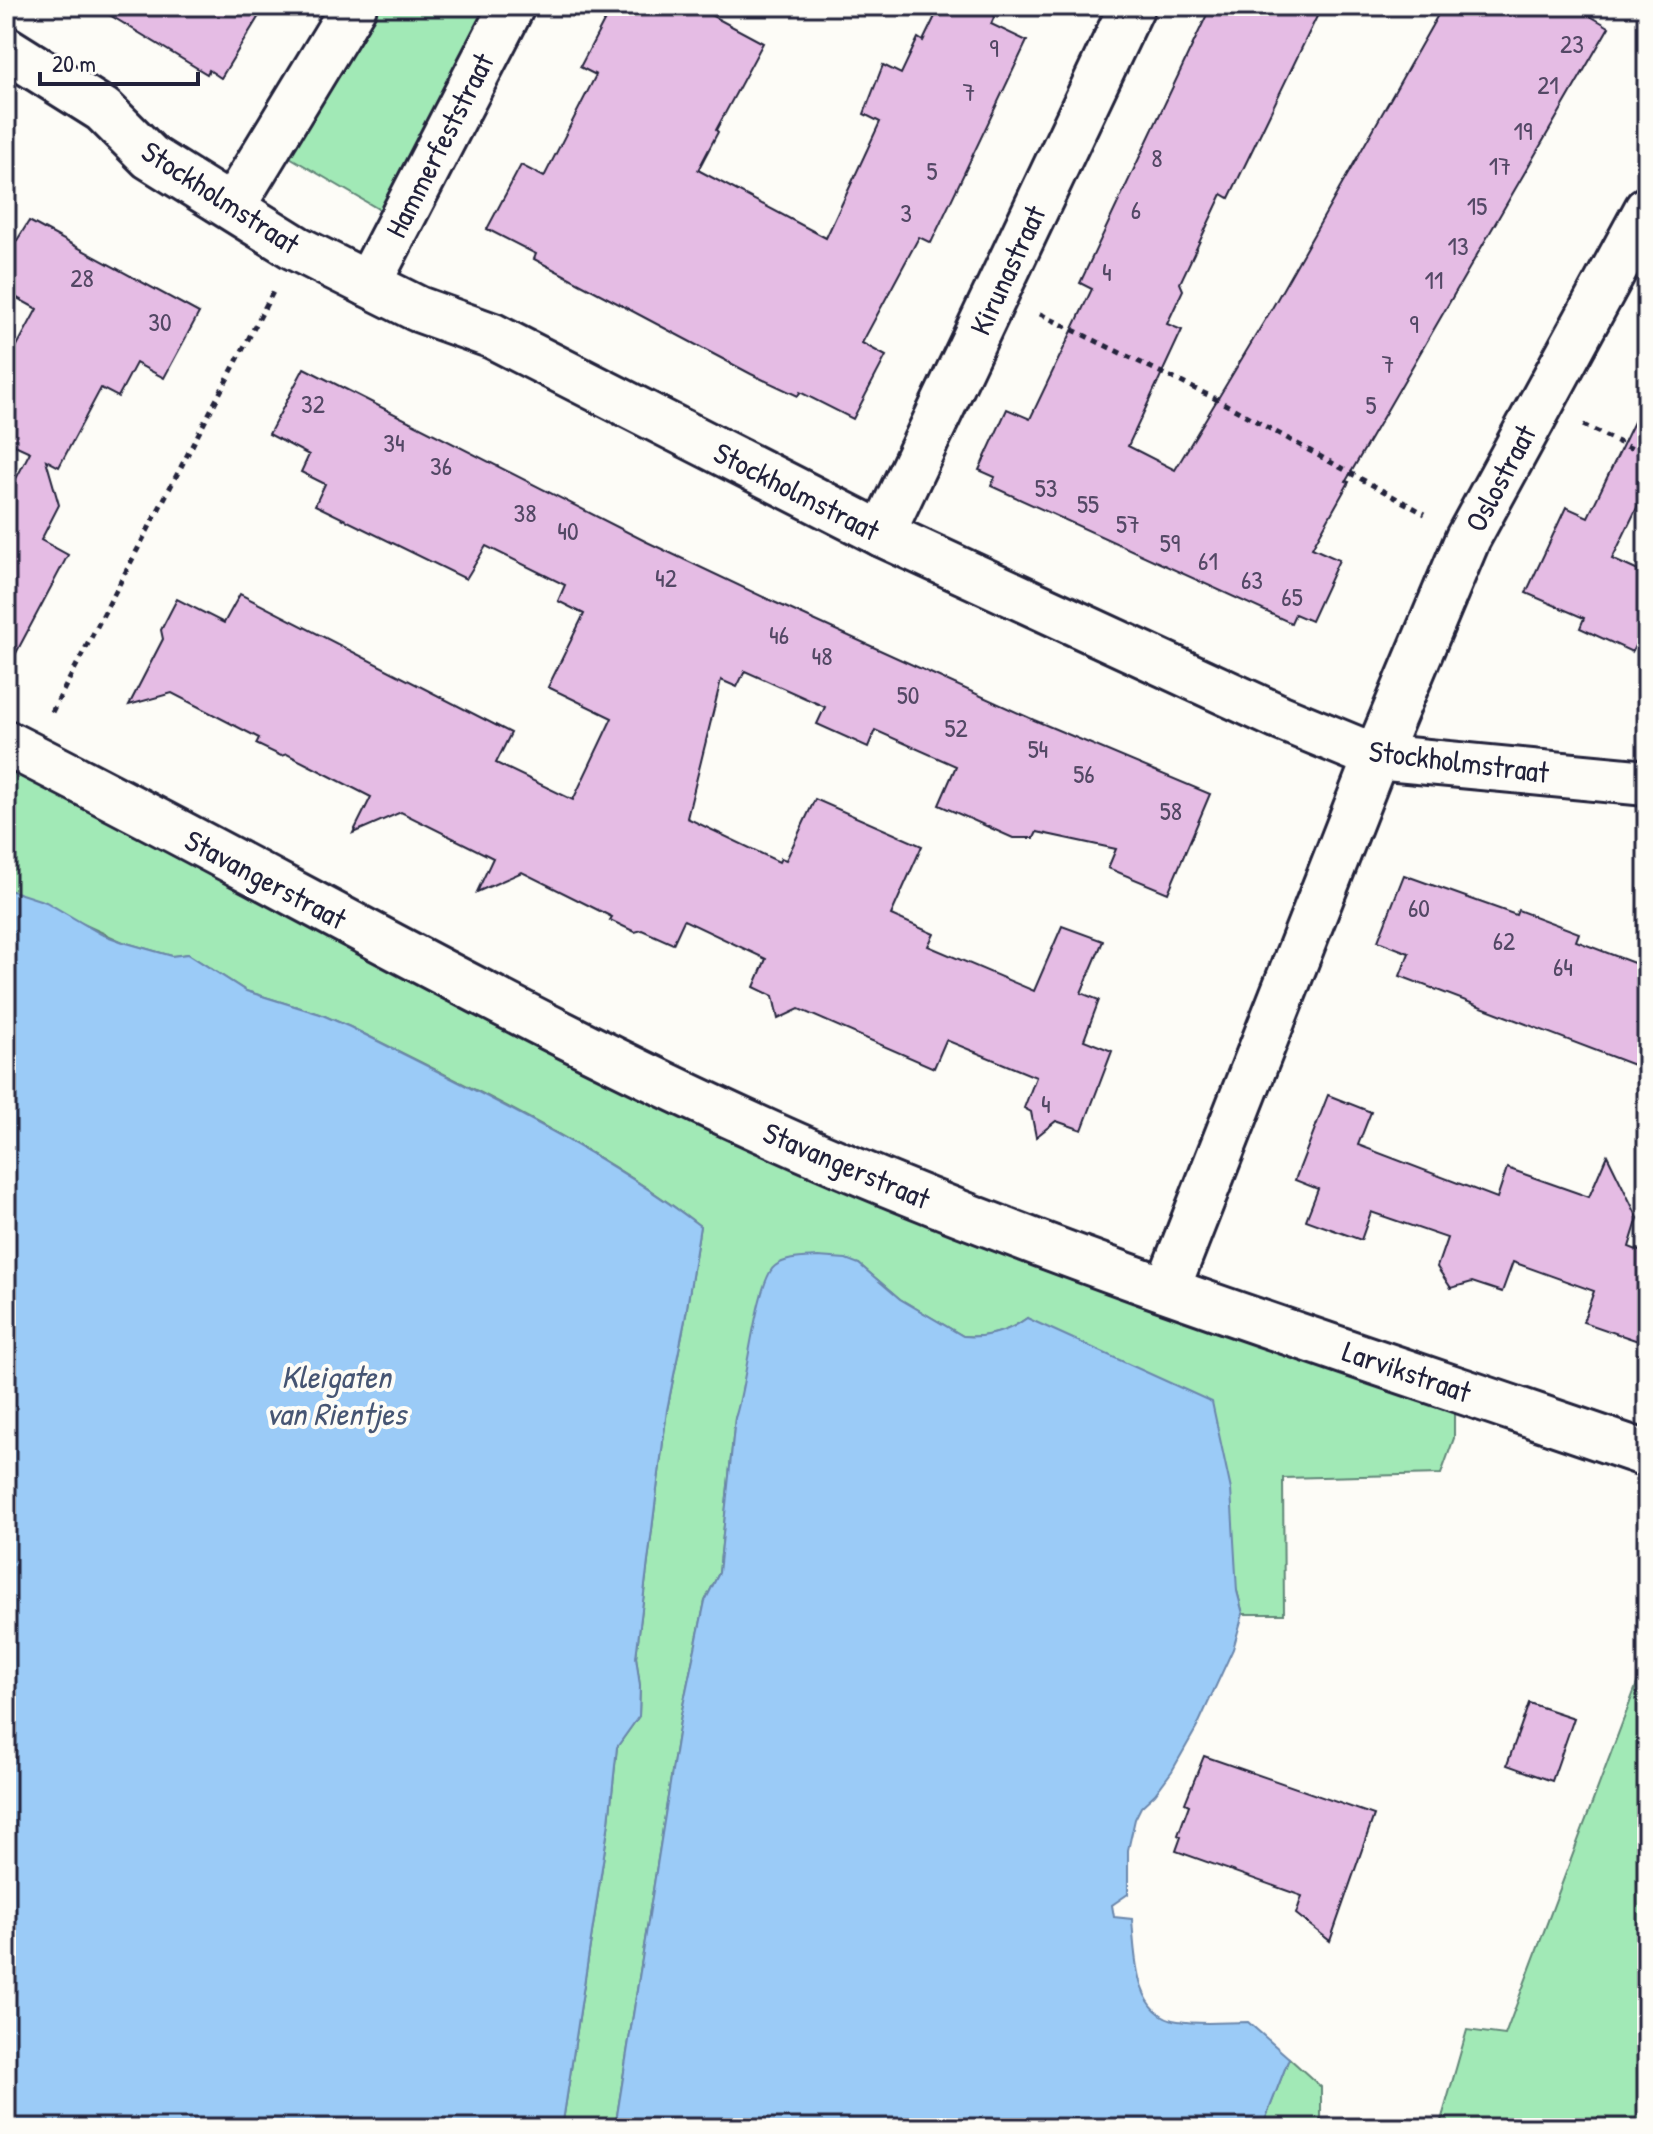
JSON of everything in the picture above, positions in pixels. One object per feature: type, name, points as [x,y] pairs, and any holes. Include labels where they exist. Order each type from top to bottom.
[{"type":"street","points":[[232,207],[354,6]]},
{"type":"street","name":"Hammerfeststraat","points":[[368,284],[512,6]]},
{"type":"street","name":"Kirunastraat","points":[[882,534],[1132,6]]},
{"type":"street","name":"Stockholmstraat","points":[[6,49],[103,110],[150,157],[296,248],[418,309],[493,336],[882,534],[1265,711],[1376,757],[1647,783]]},
{"type":"street","name":"Oslostraat","points":[[1376,757],[1468,538],[1647,209]]},
{"type":"street","name":"Stavangerstraat","points":[[18,749],[565,1037],[704,1103],[840,1164],[972,1218],[1167,1289]]},
{"type":"street","points":[[1167,1289],[1376,757]]},
{"type":"street","name":"Larvikstraat","points":[[1167,1289],[1647,1454]]},
{"type":"path","points":[[18,749],[296,248]]},
{"type":"path","points":[[996,293],[1214,398],[1468,538]]},
{"type":"path","points":[[1540,404],[1647,456]]},
{"type":"green space","points":[[372,6],[496,6],[387,214],[281,152]]},
{"type":"green space","points":[[6,753],[534,1037],[1454,1408],[1454,1438],[1441,1474],[1283,1478],[1284,1614],[1243,1614],[1237,1591],[1027,1318],[996,1333],[963,1336],[900,1299],[859,1264],[837,1259],[762,1296],[742,1401],[735,1418],[719,1573],[705,1601],[681,1715],[615,2128],[562,2128],[609,1822],[617,1747],[639,1716],[640,1686],[636,1657],[667,1410],[700,1226],[659,1196],[574,1143],[350,1027],[320,1014],[246,991],[188,954],[172,956],[123,942],[6,889]]},
{"type":"green space","points":[[1647,1657],[1647,2128],[1439,2128],[1467,2030],[1505,2035]]},
{"type":"green space","points":[[1289,2058],[1321,2087],[1321,2120],[1357,2128],[1262,2128]]},
{"type":"water","name":"Kleigaten van Rientjes","points":[[6,889],[46,902],[101,934],[123,942],[172,956],[188,954],[246,991],[320,1014],[350,1027],[574,1144],[617,1169],[700,1226],[667,1410],[636,1657],[640,1686],[639,1716],[617,1747],[609,1822],[562,2128],[6,2128]]},
{"type":"water","points":[[790,1259],[846,1259],[859,1264],[900,1299],[963,1336],[996,1333],[1027,1318],[1212,1402],[1231,1490],[1237,1591],[1243,1614],[1233,1649],[1197,1727],[1172,1771],[1141,1807],[1135,1819],[1128,1850],[1128,1894],[1112,1905],[1114,1917],[1132,1919],[1136,1965],[1145,1995],[1153,2007],[1164,2016],[1178,2021],[1248,2022],[1289,2058],[1262,2128],[615,2128],[681,1715],[705,1601],[719,1573],[735,1418],[757,1313],[768,1275],[775,1266]]},
{"type":"building","points":[[95,6],[265,6],[221,78],[209,70],[207,74]]},
{"type":"building","points":[[612,6],[694,6],[763,43],[698,170],[826,238],[880,122],[864,114],[883,65],[901,74],[918,38],[923,41],[940,6],[999,6],[991,24],[1027,41],[931,243],[919,237],[862,343],[886,356],[853,419],[800,392],[798,396],[751,374],[534,259],[536,254],[487,229],[521,165],[544,177],[596,75],[580,67]]},
{"type":"building","points":[[1211,6],[1322,6],[1229,198],[1222,194],[1180,283],[1183,290],[1167,324],[1182,330],[1128,446],[1175,470],[1271,310],[1443,6],[1573,6],[1609,27],[1346,481],[1349,482],[1312,548],[1339,560],[1311,621],[1295,614],[1291,623],[991,486],[995,477],[979,470],[1007,409],[1030,419],[1092,289],[1080,283]]},
{"type":"building","points":[[29,221],[199,313],[164,378],[136,363],[118,397],[101,388],[59,467],[46,460],[59,505],[41,540],[68,555],[6,672],[6,498],[30,452],[6,441],[6,366],[37,309],[6,292],[6,258]]},
{"type":"building","points":[[304,368],[645,541],[774,602],[1034,720],[1210,794],[1168,893],[1108,868],[1116,849],[1037,832],[1034,838],[1013,838],[939,805],[956,766],[875,730],[868,747],[817,724],[825,707],[745,671],[737,687],[721,680],[687,818],[779,862],[781,858],[786,860],[815,799],[922,846],[891,915],[934,934],[928,946],[1034,991],[1062,926],[1103,941],[1081,993],[1099,1000],[1084,1040],[1112,1051],[1082,1130],[1056,1121],[1036,1137],[1031,1112],[1024,1108],[1036,1077],[946,1040],[934,1068],[799,1009],[778,1019],[773,996],[754,987],[766,959],[684,920],[673,944],[642,930],[635,932],[610,920],[612,917],[522,872],[477,892],[493,858],[401,812],[353,833],[371,797],[287,754],[281,756],[256,744],[259,738],[172,693],[129,705],[163,639],[161,630],[177,599],[224,623],[240,594],[511,733],[496,763],[573,800],[612,718],[548,687],[584,614],[558,601],[565,585],[486,546],[466,579],[315,505],[325,484],[301,472],[309,455],[269,434]]},
{"type":"building","points":[[1647,395],[1647,487],[1612,559],[1647,575],[1647,622],[1632,652],[1580,628],[1584,618],[1526,593],[1566,507],[1588,517]]},
{"type":"building","points":[[1404,875],[1516,915],[1518,910],[1579,933],[1576,941],[1647,968],[1647,1070],[1400,976],[1409,953],[1378,941]]},
{"type":"building","points":[[1328,1095],[1371,1112],[1358,1145],[1497,1198],[1507,1168],[1589,1197],[1607,1155],[1638,1218],[1629,1247],[1647,1254],[1647,1344],[1583,1322],[1594,1291],[1513,1262],[1502,1292],[1472,1282],[1451,1288],[1437,1267],[1447,1238],[1371,1212],[1361,1240],[1306,1220],[1318,1189],[1295,1180]]},
{"type":"building","points":[[1529,1703],[1574,1718],[1552,1781],[1507,1765]]},
{"type":"building","points":[[1204,1756],[1374,1815],[1330,1941],[1296,1914],[1302,1896],[1176,1851],[1181,1837],[1178,1835],[1189,1805],[1185,1803]]}]
